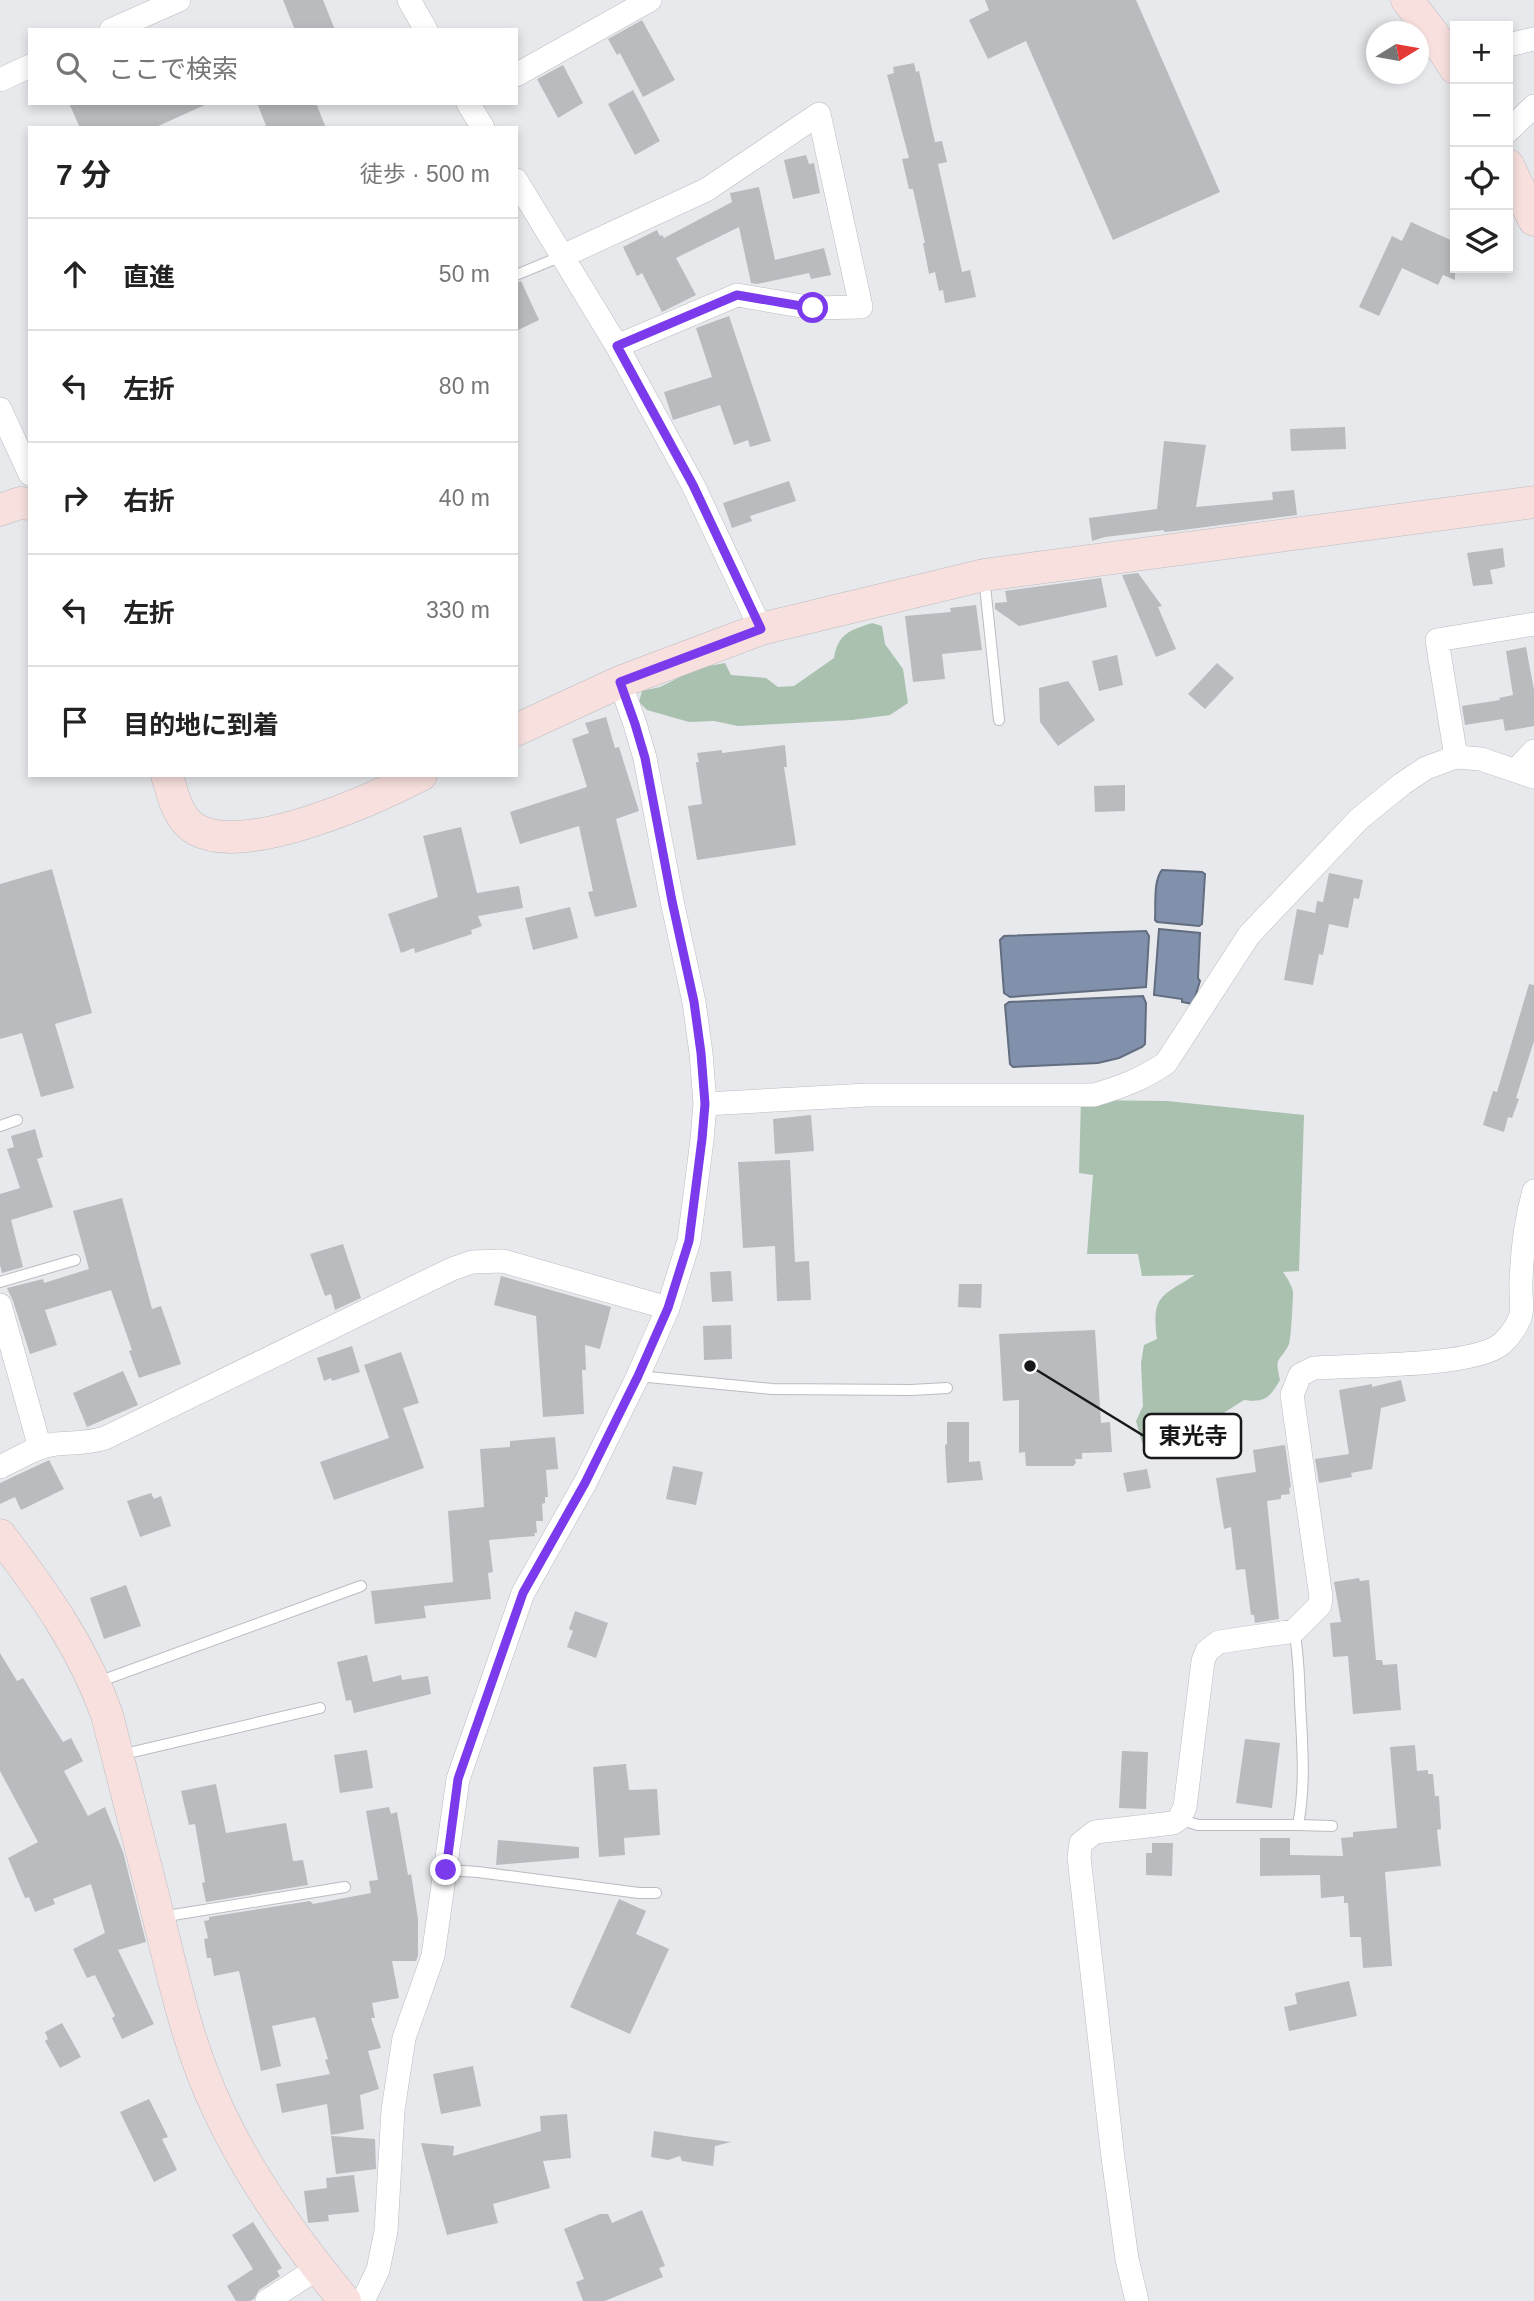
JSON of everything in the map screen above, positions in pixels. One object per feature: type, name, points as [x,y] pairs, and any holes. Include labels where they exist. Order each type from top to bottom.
[{"type":"street","points":[[116,28],[179,0]]},
{"type":"street","points":[[410,0],[425,28]]},
{"type":"street","points":[[518,74],[650,0]]},
{"type":"street","points":[[1407,0],[1450,59]]},
{"type":"street","points":[[1513,44],[1534,39]]},
{"type":"street","points":[[0,80],[28,67]]},
{"type":"street","points":[[469,105],[483,126]]},
{"type":"street","points":[[1513,126],[1534,106]]},
{"type":"street","points":[[563,256],[706,190],[819,114],[861,307],[813,308],[737,295],[617,346]]},
{"type":"street","points":[[1513,176],[1534,220]]},
{"type":"street","points":[[518,183],[617,346],[693,485],[761,629]]},
{"type":"street","points":[[0,409],[28,470]]},
{"type":"street","points":[[518,729],[620,682],[761,629],[984,575],[1534,502]]},
{"type":"street","points":[[0,510],[20,503],[28,504]]},
{"type":"street","points":[[1456,757],[1437,640],[1534,624]]},
{"type":"street","points":[[363,2301],[378,2270],[386,2231],[393,2110],[404,2038],[433,1956],[458,1779],[523,1593],[585,1483],[638,1376],[668,1308],[689,1241],[705,1104],[694,1002],[645,758],[620,682]]},
{"type":"street","points":[[705,1104],[867,1095],[1094,1094],[1148,1076],[1166,1063],[1249,935],[1359,819],[1426,768],[1456,757],[1481,759],[1525,774],[1534,751]]},
{"type":"street","points":[[168,777],[181,815],[197,830],[214,835],[245,837],[326,816],[417,777]]},
{"type":"street","points":[[1138,2301],[1127,2259],[1113,2158],[1079,1857],[1081,1843],[1094,1832],[1173,1823],[1179,1819],[1185,1808],[1203,1661],[1207,1651],[1219,1642],[1294,1631],[1320,1605],[1292,1395],[1300,1375],[1314,1368],[1455,1360],[1481,1354],[1500,1345],[1521,1316],[1521,1279],[1534,1191]]},
{"type":"street","points":[[0,1467],[40,1448],[55,1444],[86,1444],[104,1438],[452,1269],[472,1262],[503,1261],[668,1308]]},
{"type":"street","points":[[0,1305],[40,1448]]},
{"type":"street","points":[[0,1535],[47,1598],[96,1683],[118,1756],[192,2044],[216,2107],[250,2169],[318,2268],[345,2301]]},
{"type":"street","points":[[267,2301],[318,2268]]},
{"type":"lane","points":[[518,274],[563,256]]},
{"type":"lane","points":[[984,575],[999,720]]},
{"type":"lane","points":[[0,1126],[17,1120]]},
{"type":"lane","points":[[0,1282],[75,1261]]},
{"type":"lane","points":[[638,1376],[772,1389],[947,1388]]},
{"type":"lane","points":[[96,1683],[362,1586]]},
{"type":"lane","points":[[1294,1631],[1302,1731],[1303,1802],[1298,1825]]},
{"type":"lane","points":[[118,1756],[320,1708]]},
{"type":"lane","points":[[1179,1819],[1198,1825],[1332,1826]]},
{"type":"lane","points":[[446,1870],[656,1893]]},
{"type":"lane","points":[[158,1918],[345,1887]]},
{"type":"green space","points":[[872,623],[882,626],[885,644],[903,669],[908,703],[890,715],[852,720],[738,726],[714,721],[689,722],[647,710],[639,702],[642,691],[660,687],[698,668],[725,663],[731,675],[766,678],[778,687],[794,686],[834,658],[842,638]]},
{"type":"green space","points":[[1081,1100],[1167,1101],[1304,1115],[1299,1271],[1283,1272],[1292,1287],[1293,1296],[1290,1341],[1278,1363],[1280,1380],[1266,1398],[1258,1401],[1244,1400],[1183,1439],[1158,1447],[1142,1443],[1136,1421],[1143,1406],[1141,1363],[1144,1345],[1157,1339],[1156,1313],[1161,1298],[1195,1275],[1142,1276],[1138,1254],[1087,1254],[1093,1175],[1079,1173]]},
{"type":"water","points":[[1162,870],[1205,874],[1202,924],[1199,926],[1155,920],[1156,887]]},
{"type":"water","points":[[1159,929],[1200,933],[1200,981],[1193,1004],[1182,1002],[1182,999],[1154,995]]},
{"type":"water","points":[[1146,931],[1149,936],[1146,987],[1010,997],[1004,993],[1000,940],[1004,936]]},
{"type":"water","points":[[1143,996],[1146,1003],[1145,1044],[1142,1047],[1119,1058],[1098,1063],[1013,1067],[1010,1064],[1005,1005],[1009,1002]]},
{"type":"building","points":[[283,0],[323,0],[334,28],[294,28]]},
{"type":"building","points":[[985,0],[1136,0],[1220,192],[1113,240],[1026,41],[988,59],[969,20],[989,10]]},
{"type":"building","points":[[642,20],[675,80],[643,97],[620,53],[617,55],[608,39]]},
{"type":"building","points":[[914,63],[916,72],[919,71],[935,142],[942,141],[947,162],[938,164],[962,272],[970,270],[976,297],[945,303],[935,272],[929,274],[913,189],[909,189],[902,159],[909,158],[887,75],[894,73],[893,67]]},
{"type":"building","points":[[563,65],[583,103],[558,118],[537,79]]},
{"type":"building","points":[[633,90],[660,141],[635,155],[608,104]]},
{"type":"building","points":[[70,105],[205,105],[158,126],[79,126]]},
{"type":"building","points":[[258,105],[317,105],[325,126],[266,126]]},
{"type":"building","points":[[806,155],[809,164],[814,163],[820,193],[793,199],[784,160]]},
{"type":"building","points":[[759,187],[775,260],[824,248],[831,275],[811,279],[809,273],[751,283],[739,227],[676,258],[696,295],[662,312],[642,273],[637,276],[623,247],[657,230],[664,238],[732,202],[730,193]]},
{"type":"building","points":[[1411,222],[1450,240],[1450,273],[1455,273],[1455,280],[1443,275],[1438,285],[1402,268],[1379,316],[1359,307],[1392,236],[1402,241]]},
{"type":"building","points":[[521,281],[539,320],[518,330],[518,282]]},
{"type":"building","points":[[729,316],[771,441],[750,447],[748,440],[734,445],[720,405],[673,420],[664,392],[712,377],[696,328]]},
{"type":"building","points":[[1345,427],[1346,449],[1291,451],[1290,429]]},
{"type":"building","points":[[1164,441],[1206,445],[1196,507],[1273,500],[1272,492],[1294,490],[1297,515],[1105,537],[1092,541],[1089,518],[1157,509]]},
{"type":"building","points":[[789,481],[796,501],[750,516],[752,521],[732,528],[723,503]]},
{"type":"building","points":[[1503,548],[1505,567],[1490,570],[1493,584],[1473,586],[1467,553]]},
{"type":"building","points":[[1138,573],[1162,606],[1158,607],[1176,649],[1156,657],[1122,575]]},
{"type":"building","points":[[1101,578],[1107,607],[1019,626],[995,609],[995,603],[1007,602],[1005,591]]},
{"type":"building","points":[[976,605],[982,650],[942,654],[945,679],[913,682],[905,616],[951,612],[950,608]]},
{"type":"building","points":[[1526,647],[1534,690],[1534,726],[1505,731],[1503,719],[1465,725],[1462,706],[1500,700],[1499,698],[1513,695],[1506,651]]},
{"type":"building","points":[[1117,655],[1123,685],[1099,691],[1092,661]]},
{"type":"building","points":[[1217,663],[1234,678],[1205,709],[1188,694]]},
{"type":"building","points":[[1068,681],[1095,720],[1058,746],[1040,722],[1039,688]]},
{"type":"building","points":[[606,717],[615,748],[619,747],[639,811],[616,819],[637,907],[595,917],[588,892],[593,891],[579,826],[520,844],[510,812],[587,787],[572,739],[589,733],[585,723]]},
{"type":"building","points":[[785,745],[787,767],[784,767],[796,845],[697,860],[688,806],[702,804],[697,753],[722,750],[722,753]]},
{"type":"building","points":[[1125,785],[1125,811],[1095,812],[1094,786]]},
{"type":"building","points":[[461,827],[477,893],[519,886],[523,908],[478,916],[482,926],[471,930],[472,934],[415,953],[414,948],[401,953],[388,914],[438,897],[423,836]]},
{"type":"building","points":[[52,869],[92,1013],[55,1024],[74,1088],[41,1097],[22,1033],[0,1039],[0,884]]},
{"type":"building","points":[[1329,873],[1363,880],[1359,899],[1354,898],[1348,928],[1329,924],[1313,985],[1284,980],[1297,909],[1315,913],[1317,901],[1323,902]]},
{"type":"building","points":[[570,907],[578,938],[533,950],[525,918]]},
{"type":"building","points":[[1529,984],[1534,985],[1534,1041],[1516,1098],[1519,1099],[1512,1118],[1508,1117],[1504,1132],[1483,1125],[1493,1091],[1497,1092]]},
{"type":"building","points":[[811,1115],[814,1151],[775,1154],[773,1119]]},
{"type":"building","points":[[35,1129],[43,1157],[37,1159],[53,1207],[11,1220],[23,1267],[2,1273],[0,1194],[20,1188],[7,1149],[14,1147],[11,1136]]},
{"type":"building","points":[[790,1160],[795,1262],[809,1261],[811,1300],[777,1301],[775,1246],[743,1248],[738,1162]]},
{"type":"building","points":[[122,1198],[152,1309],[161,1306],[181,1364],[139,1378],[111,1290],[45,1310],[57,1345],[30,1354],[7,1288],[43,1279],[44,1283],[89,1269],[73,1211]]},
{"type":"building","points":[[343,1244],[361,1298],[335,1310],[331,1294],[325,1296],[310,1254]]},
{"type":"building","points":[[731,1271],[733,1301],[712,1302],[710,1272]]},
{"type":"building","points":[[501,1276],[611,1307],[600,1349],[585,1345],[586,1370],[582,1370],[584,1414],[543,1417],[536,1316],[494,1305]]},
{"type":"building","points":[[959,1284],[982,1284],[981,1308],[958,1307]]},
{"type":"building","points":[[731,1325],[732,1359],[704,1360],[703,1326]]},
{"type":"building","points":[[1095,1330],[1101,1423],[1110,1422],[1112,1452],[1082,1453],[1082,1459],[1075,1459],[1073,1466],[1026,1466],[1025,1452],[1019,1453],[1019,1400],[1003,1401],[999,1334]]},
{"type":"building","points":[[352,1346],[360,1372],[324,1381],[317,1358]]},
{"type":"building","points":[[401,1352],[419,1403],[403,1408],[424,1468],[334,1500],[320,1462],[389,1438],[364,1365]]},
{"type":"building","points":[[123,1371],[138,1405],[87,1427],[73,1393]]},
{"type":"building","points":[[1401,1380],[1406,1401],[1381,1408],[1372,1469],[1351,1473],[1352,1477],[1319,1483],[1315,1459],[1349,1454],[1339,1390],[1372,1384],[1372,1387]]},
{"type":"building","points":[[947,1422],[969,1422],[969,1462],[980,1461],[983,1480],[947,1483]]},
{"type":"building","points":[[555,1437],[558,1469],[546,1470],[548,1497],[545,1497],[545,1503],[542,1504],[543,1521],[536,1521],[537,1533],[534,1533],[535,1536],[489,1540],[493,1572],[488,1573],[491,1599],[424,1606],[426,1618],[375,1624],[371,1591],[453,1582],[448,1511],[484,1507],[480,1449],[510,1447],[510,1441]]},
{"type":"building","points":[[1285,1445],[1290,1494],[1281,1495],[1281,1499],[1267,1501],[1279,1619],[1255,1623],[1254,1615],[1251,1615],[1245,1569],[1236,1570],[1231,1527],[1224,1529],[1216,1478],[1256,1472],[1253,1450]]},
{"type":"building","points":[[49,1460],[64,1489],[21,1510],[15,1497],[0,1504],[0,1483]]},
{"type":"building","points":[[673,1466],[703,1472],[696,1505],[666,1499]]},
{"type":"building","points":[[1147,1469],[1151,1488],[1127,1492],[1123,1473]]},
{"type":"building","points":[[151,1493],[154,1499],[161,1496],[171,1526],[140,1537],[127,1501]]},
{"type":"building","points":[[1359,1578],[1360,1581],[1369,1580],[1376,1660],[1382,1660],[1383,1665],[1397,1664],[1401,1710],[1353,1714],[1348,1656],[1333,1657],[1330,1623],[1341,1622],[1334,1582]]},
{"type":"building","points":[[126,1585],[141,1626],[104,1639],[90,1598]]},
{"type":"building","points":[[575,1611],[608,1623],[596,1658],[567,1647],[573,1631],[569,1629]]},
{"type":"building","points":[[0,1653],[17,1681],[23,1678],[63,1742],[71,1738],[83,1761],[64,1771],[88,1816],[105,1807],[123,1852],[146,1942],[118,1950],[154,2024],[122,2039],[112,2018],[115,2016],[95,1975],[87,1978],[73,1949],[105,1933],[91,1884],[53,1899],[55,1904],[35,1912],[29,1897],[25,1898],[8,1858],[38,1842],[0,1771]]},
{"type":"building","points":[[367,1655],[373,1682],[401,1675],[402,1680],[428,1676],[431,1694],[354,1713],[351,1700],[346,1701],[337,1662]]},
{"type":"building","points":[[1245,1739],[1280,1743],[1272,1808],[1236,1803]]},
{"type":"building","points":[[1415,1745],[1417,1771],[1428,1770],[1428,1774],[1433,1774],[1435,1796],[1439,1796],[1441,1829],[1437,1830],[1441,1866],[1385,1872],[1392,1966],[1363,1968],[1361,1937],[1350,1937],[1348,1903],[1344,1903],[1344,1896],[1321,1898],[1320,1875],[1260,1876],[1260,1838],[1290,1838],[1290,1855],[1343,1856],[1341,1838],[1353,1837],[1353,1832],[1397,1828],[1390,1747]]},
{"type":"building","points":[[367,1750],[373,1788],[340,1793],[334,1755]]},
{"type":"building","points":[[1122,1751],[1148,1752],[1146,1809],[1119,1808]]},
{"type":"building","points":[[626,1764],[629,1790],[657,1789],[660,1835],[624,1838],[625,1855],[599,1857],[593,1767]]},
{"type":"building","points":[[216,1784],[226,1833],[286,1823],[293,1861],[303,1860],[308,1885],[206,1902],[195,1824],[189,1825],[181,1791]]},
{"type":"building","points":[[389,1807],[391,1814],[397,1812],[408,1875],[411,1874],[418,1919],[418,1956],[416,1961],[392,1961],[399,1998],[372,2003],[375,2018],[371,2018],[381,2048],[368,2051],[379,2089],[360,2095],[364,2129],[331,2135],[327,2104],[282,2113],[276,2084],[330,2074],[315,2017],[272,2026],[281,2066],[261,2071],[239,1971],[214,1976],[211,1958],[207,1958],[204,1939],[208,1938],[204,1921],[209,1920],[209,1917],[310,1901],[313,1904],[371,1893],[369,1881],[378,1880],[366,1811]]},
{"type":"building","points":[[498,1840],[579,1847],[579,1858],[496,1865]]},
{"type":"building","points":[[1152,1843],[1173,1843],[1172,1876],[1146,1875],[1146,1853],[1152,1853]]},
{"type":"building","points":[[619,1899],[646,1911],[636,1934],[669,1949],[630,2034],[570,2007]]},
{"type":"building","points":[[1349,1981],[1357,2016],[1289,2031],[1284,2007],[1297,2004],[1295,1993]]},
{"type":"building","points":[[62,2023],[81,2057],[60,2068],[45,2041],[48,2039],[45,2032]]},
{"type":"building","points":[[473,2066],[481,2106],[441,2114],[433,2074]]},
{"type":"building","points":[[149,2099],[168,2137],[162,2139],[177,2170],[154,2182],[120,2112]]},
{"type":"building","points":[[567,2114],[571,2158],[543,2161],[550,2188],[493,2204],[498,2223],[447,2235],[421,2143],[454,2146],[453,2156],[541,2131],[540,2116]]},
{"type":"building","points":[[654,2131],[731,2142],[715,2146],[713,2166],[682,2161],[680,2156],[668,2160],[651,2157]]},
{"type":"building","points":[[331,2136],[375,2139],[376,2169],[336,2174]]},
{"type":"building","points":[[354,2175],[359,2212],[328,2215],[329,2221],[308,2223],[304,2191],[327,2188],[326,2178]]},
{"type":"building","points":[[642,2210],[665,2266],[659,2268],[663,2277],[605,2301],[583,2301],[576,2282],[584,2279],[564,2229],[600,2214],[608,2214],[612,2223]]},
{"type":"building","points":[[253,2222],[282,2268],[277,2271],[280,2276],[259,2290],[254,2299],[236,2301],[227,2286],[253,2269],[232,2235]]},
{"type":"place","name":"東光寺","points":[[1030,1366]]},
{"type":"route","points":[[446,1870],[458,1779],[523,1593],[585,1483],[638,1376],[668,1308],[689,1241],[705,1104],[701,1053],[694,1002],[645,758],[620,682],[761,629],[693,485],[617,346],[737,295],[813,308]]}]
